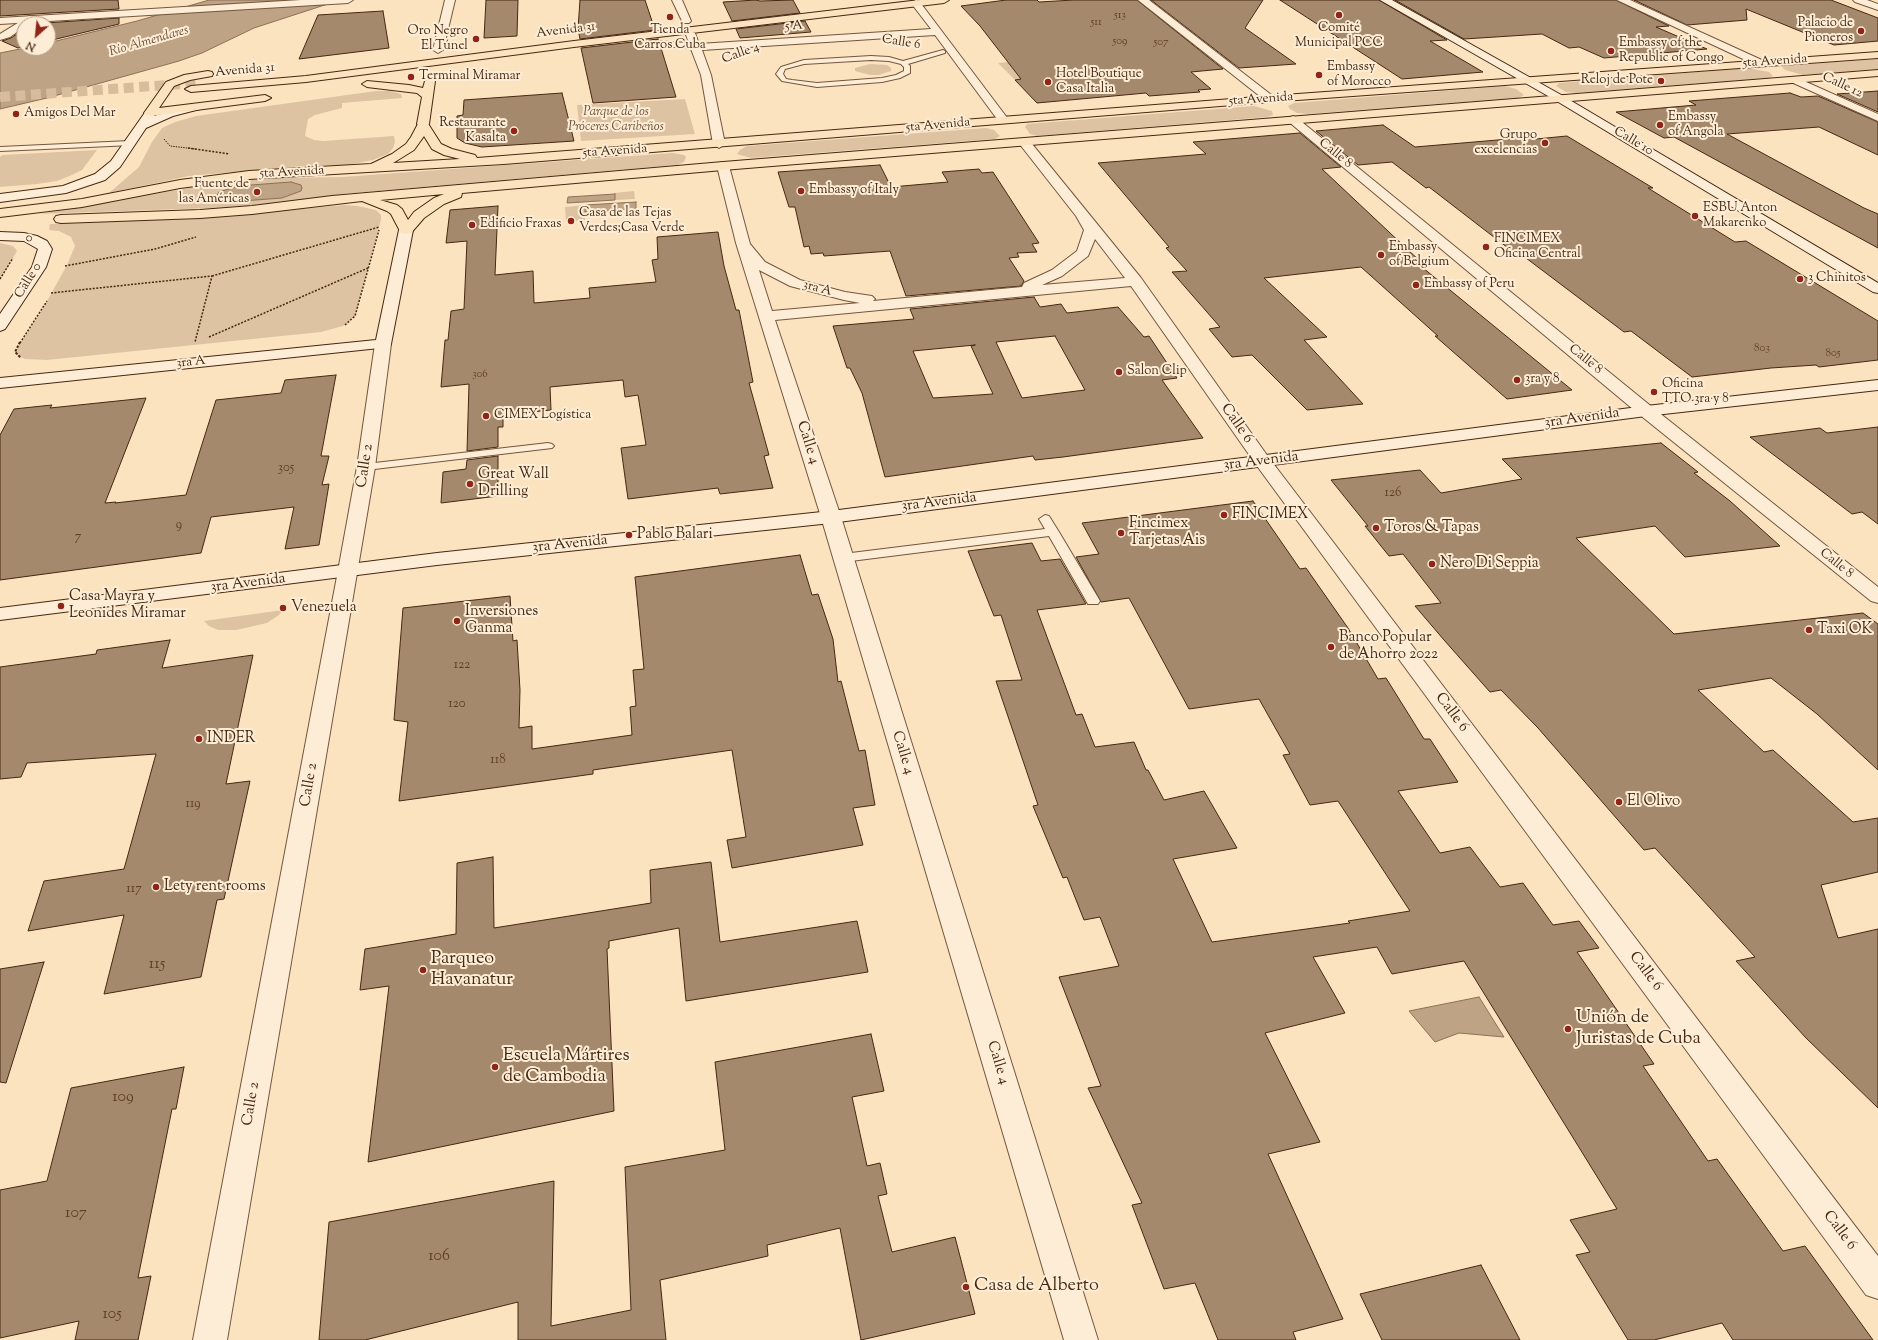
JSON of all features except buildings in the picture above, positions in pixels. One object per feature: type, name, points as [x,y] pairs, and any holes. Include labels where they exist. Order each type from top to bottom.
[{"type":"main road","points":[[529,39],[864,0]]},
{"type":"main road","name":"Avenida 31","points":[[891,0],[557,40],[305,74],[193,86],[306,79],[944,0]]},
{"type":"main road","points":[[576,55],[653,44],[691,34],[770,21]]},
{"type":"main road","points":[[434,51],[451,49]]},
{"type":"main road","name":"5ta Avenida","points":[[0,213],[82,203],[180,184],[220,178],[504,160],[1270,99],[1878,55]]},
{"type":"main road","points":[[150,113],[170,84],[199,75],[221,73]]},
{"type":"main road","name":"5ta Avenida","points":[[1,231],[252,210],[355,198],[474,189],[723,166],[1878,73]]},
{"type":"main road","points":[[358,170],[396,157],[410,147],[418,138],[423,124],[427,96],[434,75],[363,84],[409,88],[421,91],[427,96]]},
{"type":"main road","points":[[163,95],[170,99],[200,103],[228,102]]},
{"type":"main road","points":[[150,113],[274,96]]},
{"type":"main road","points":[[423,124],[436,146],[448,152],[476,159],[504,160]]},
{"type":"main road","points":[[355,198],[384,204],[392,208],[397,212],[406,230],[418,215],[439,201],[474,189]]},
{"type":"street","points":[[56,18],[348,0]]},
{"type":"street","points":[[434,51],[448,4],[462,0]]},
{"type":"street","points":[[677,0],[686,21]]},
{"type":"street","points":[[1143,0],[1270,99]]},
{"type":"street","name":"Calle 10","points":[[1385,0],[1559,98],[1878,289]]},
{"type":"street","points":[[1622,0],[1760,63]]},
{"type":"street","points":[[1858,0],[1878,7]]},
{"type":"street","name":"Calle 6","points":[[916,3],[1004,121]]},
{"type":"street","points":[[32,16],[38,10]]},
{"type":"street","points":[[0,21],[16,20]]},
{"type":"street","points":[[0,37],[16,27]]},
{"type":"street","name":"5 A","points":[[653,44],[680,44],[696,47],[937,32]]},
{"type":"street","name":"Calle 4","points":[[691,34],[706,75],[719,144]]},
{"type":"street","name":"Calle 6","points":[[844,38],[871,39],[910,44]]},
{"type":"street","name":"Calle 4","points":[[731,55],[758,46],[782,42]]},
{"type":"street","name":"Calle 6","points":[[923,46],[956,57]]},
{"type":"street","name":"Calle 4","points":[[706,75],[716,64]]},
{"type":"street","name":"Calle 12","points":[[1794,80],[1878,118]]},
{"type":"street","points":[[136,134],[169,114],[196,107]]},
{"type":"street","points":[[0,198],[46,193],[66,189],[100,177],[109,171],[150,113]]},
{"type":"street","name":"Calle 8","points":[[1294,120],[1646,411],[1878,597]]},
{"type":"street","name":"Calle 6","points":[[1024,142],[1136,281],[1262,462],[1878,1283]]},
{"type":"street","name":"Calle 4","points":[[723,166],[743,243],[831,517],[1081,1340]]},
{"type":"street","name":"3ra A","points":[[1012,293],[1057,273],[1083,252],[1091,230],[1079,210]]},
{"type":"street","name":"Calle 2","points":[[210,1340],[348,571],[366,467],[383,344],[406,230]]},
{"type":"street","name":"0","points":[[1,231],[32,239],[42,244],[45,249],[41,262]]},
{"type":"street","name":"3ra A","points":[[743,243],[760,265],[795,283],[844,296],[906,304]]},
{"type":"street","name":"Calle 0","points":[[0,326],[41,262]]},
{"type":"street","name":"3ra A","points":[[766,316],[906,304],[1136,281]]},
{"type":"street","points":[[311,351],[350,339],[367,330],[382,318],[390,307]]},
{"type":"street","name":"3ra A","points":[[0,383],[383,344]]},
{"type":"street","points":[[0,372],[19,376],[61,377]]},
{"type":"street","name":"3ra Avenida","points":[[0,614],[437,559],[831,517],[1646,411],[1878,385]]},
{"type":"lane","points":[[903,63],[907,66],[908,72],[898,77],[882,80],[807,84],[784,80],[779,74],[783,68],[804,62],[871,58],[889,59],[903,63],[943,52]]},
{"type":"lane","points":[[0,149],[136,134]]},
{"type":"lane","points":[[366,467],[548,446]]},
{"type":"lane","points":[[1045,518],[1093,601]]},
{"type":"lane","points":[[843,558],[1053,532]]},
{"type":"path","points":[[136,134],[150,135],[166,140],[170,146],[234,155]]},
{"type":"path","points":[[343,326],[355,316],[381,220]]},
{"type":"path","points":[[55,286],[51,293],[212,276],[380,227]]},
{"type":"path","points":[[7,269],[41,262],[67,265],[147,251],[197,237]]},
{"type":"path","points":[[63,272],[67,265]]},
{"type":"path","points":[[209,338],[368,268]]},
{"type":"path","points":[[202,342],[194,344],[212,276]]},
{"type":"path","points":[[25,360],[18,356],[15,352],[48,300]]},
{"type":"green space","points":[[919,0],[445,58],[682,28]]},
{"type":"green space","points":[[1045,59],[1062,76],[1015,80],[998,63]]},
{"type":"green space","points":[[1878,59],[1878,69],[1803,75],[1785,70],[1781,66]]},
{"type":"green space","points":[[870,64],[887,65],[891,68],[891,71],[879,75],[870,75],[855,71],[855,68]]},
{"type":"green space","points":[[1748,68],[1769,72],[1773,76],[1769,78],[1577,93],[1566,92],[1556,86],[1559,83]]},
{"type":"green space","points":[[1505,86],[1516,89],[1524,95],[1518,98],[1308,114],[1297,113],[1288,106],[1294,103]]},
{"type":"green space","points":[[376,91],[390,91],[401,94],[402,98],[342,103],[342,108],[315,115],[308,119],[305,136],[314,140],[323,141],[394,136],[395,142],[393,148],[388,154],[373,160],[347,165],[302,166],[189,176],[109,193],[139,167],[152,142],[162,128],[175,122],[196,116]]},
{"type":"green space","name":"Parque de los Próceres Caribeños","points":[[685,99],[695,134],[581,141],[577,105]]},
{"type":"green space","points":[[1254,106],[1272,111],[1273,115],[1267,117],[1037,136],[1030,134],[1025,127],[1027,124]]},
{"type":"green space","points":[[986,128],[994,130],[1000,136],[995,139],[751,158],[737,154],[740,150],[747,146]]},
{"type":"green space","points":[[97,150],[82,170],[57,181],[0,187],[0,157],[2,155]]},
{"type":"green space","points":[[673,153],[684,155],[686,157],[684,162],[677,165],[344,194],[239,207],[40,214],[222,182],[280,178],[342,177]]},
{"type":"green space","points":[[634,191],[635,199],[615,200],[614,193]]},
{"type":"green space","points":[[345,205],[376,210],[381,215],[381,220],[355,316],[343,326],[321,332],[47,360],[25,359],[18,356],[15,352],[41,312],[67,265],[75,246],[71,237],[59,231],[49,230],[50,224],[187,219]]},
{"type":"green space","points":[[585,205],[585,220],[566,222],[565,207]]},
{"type":"green space","points":[[0,243],[13,246],[17,251],[0,279]]},
{"type":"green space","points":[[283,610],[279,615],[267,623],[236,630],[218,630],[209,626],[204,621]]},
{"type":"water","name":"Río Almendares","points":[[209,0],[340,0],[254,28],[202,53],[179,61],[47,98],[0,109],[0,53],[16,50],[16,56],[56,56],[56,41],[137,21]]},
{"type":"water","name":"Fuente de las Américas","points":[[291,182],[301,185],[301,191],[282,198],[229,202],[222,201],[216,197],[219,192],[238,186]]},
{"type":"water","points":[[615,194],[615,200],[567,203],[568,197]]},
{"type":"water","points":[[636,202],[636,209],[585,212],[585,205]]},
{"type":"water","points":[[1479,997],[1504,1037],[1459,1033],[1435,1042],[1409,1011]]},
{"type":"tunnel","points":[[0,97],[196,83]]},
{"type":"place","name":"Comité Municipal PCC","points":[[1339,15]]},
{"type":"place","name":"Tienda Carros Cuba","points":[[670,17]]},
{"type":"place","name":"Palacio de Pioneros","points":[[1861,31]]},
{"type":"place","name":"Oro Negro El Túnel","points":[[476,39]]},
{"type":"place","name":"Embassy of the Republic of Congo","points":[[1611,51]]},
{"type":"place","name":"Embassy of Morocco","points":[[1319,75]]},
{"type":"place","name":"Terminal Miramar","points":[[411,77]]},
{"type":"place","name":"Reloj de Pote","points":[[1661,81]]},
{"type":"place","name":"Hotel Boutique Casa Italia","points":[[1048,82]]},
{"type":"place","name":"Amigos Del Mar","points":[[16,114]]},
{"type":"place","name":"Embassy of Angola","points":[[1660,125]]},
{"type":"place","name":"Restaurante Kasalta","points":[[514,131]]},
{"type":"place","name":"Grupo excelencias","points":[[1545,143]]},
{"type":"place","name":"Embassy of Italy","points":[[801,191]]},
{"type":"place","name":"Fuente de las Américas","points":[[257,192]]},
{"type":"place","name":"ESBU Anton Makarenko","points":[[1695,216]]},
{"type":"place","name":"Casa de las Tejas Verdes;Casa Verde","points":[[571,221]]},
{"type":"place","name":"Edificio Fraxas","points":[[472,225]]},
{"type":"place","name":"FINCIMEX Oficina Central","points":[[1486,247]]},
{"type":"place","name":"Embassy of Belgium","points":[[1381,255]]},
{"type":"place","name":"3 Chinitos","points":[[1800,279]]},
{"type":"place","name":"Embassy of Peru","points":[[1416,285]]},
{"type":"place","name":"Salon Clip","points":[[1119,372]]},
{"type":"place","name":"3ra y 8","points":[[1517,380]]},
{"type":"place","name":"Oficina TTO 3ra y 8","points":[[1654,392]]},
{"type":"place","name":"CIMEX Logística","points":[[486,416]]},
{"type":"place","name":"Great Wall Drilling","points":[[470,484]]},
{"type":"place","name":"FINCIMEX","points":[[1224,515]]},
{"type":"place","name":"Toros & Tapas","points":[[1376,528]]},
{"type":"place","name":"Fincimex Tarjetas Ais","points":[[1121,533]]},
{"type":"place","name":"Pablo Balari","points":[[629,535]]},
{"type":"place","name":"Nero Di Seppia","points":[[1432,564]]},
{"type":"place","name":"Casa Mayra y Leonides Miramar","points":[[61,606]]},
{"type":"place","name":"Venezuela","points":[[283,608]]},
{"type":"place","name":"Inversiones Ganma","points":[[457,621]]},
{"type":"place","name":"Taxi OK","points":[[1809,630]]},
{"type":"place","name":"Banco Popular de Ahorro 2022","points":[[1331,647]]},
{"type":"place","name":"INDER","points":[[199,739]]},
{"type":"place","name":"El Olivo","points":[[1619,802]]},
{"type":"place","name":"Lety rent rooms","points":[[156,887]]},
{"type":"place","name":"Parqueo Havanatur","points":[[423,970]]},
{"type":"place","name":"Unión de Juristas de Cuba","points":[[1568,1029]]},
{"type":"place","name":"Escuela Mártires de Cambodia","points":[[495,1067]]},
{"type":"place","name":"Casa de Alberto","points":[[966,1287]]}]
